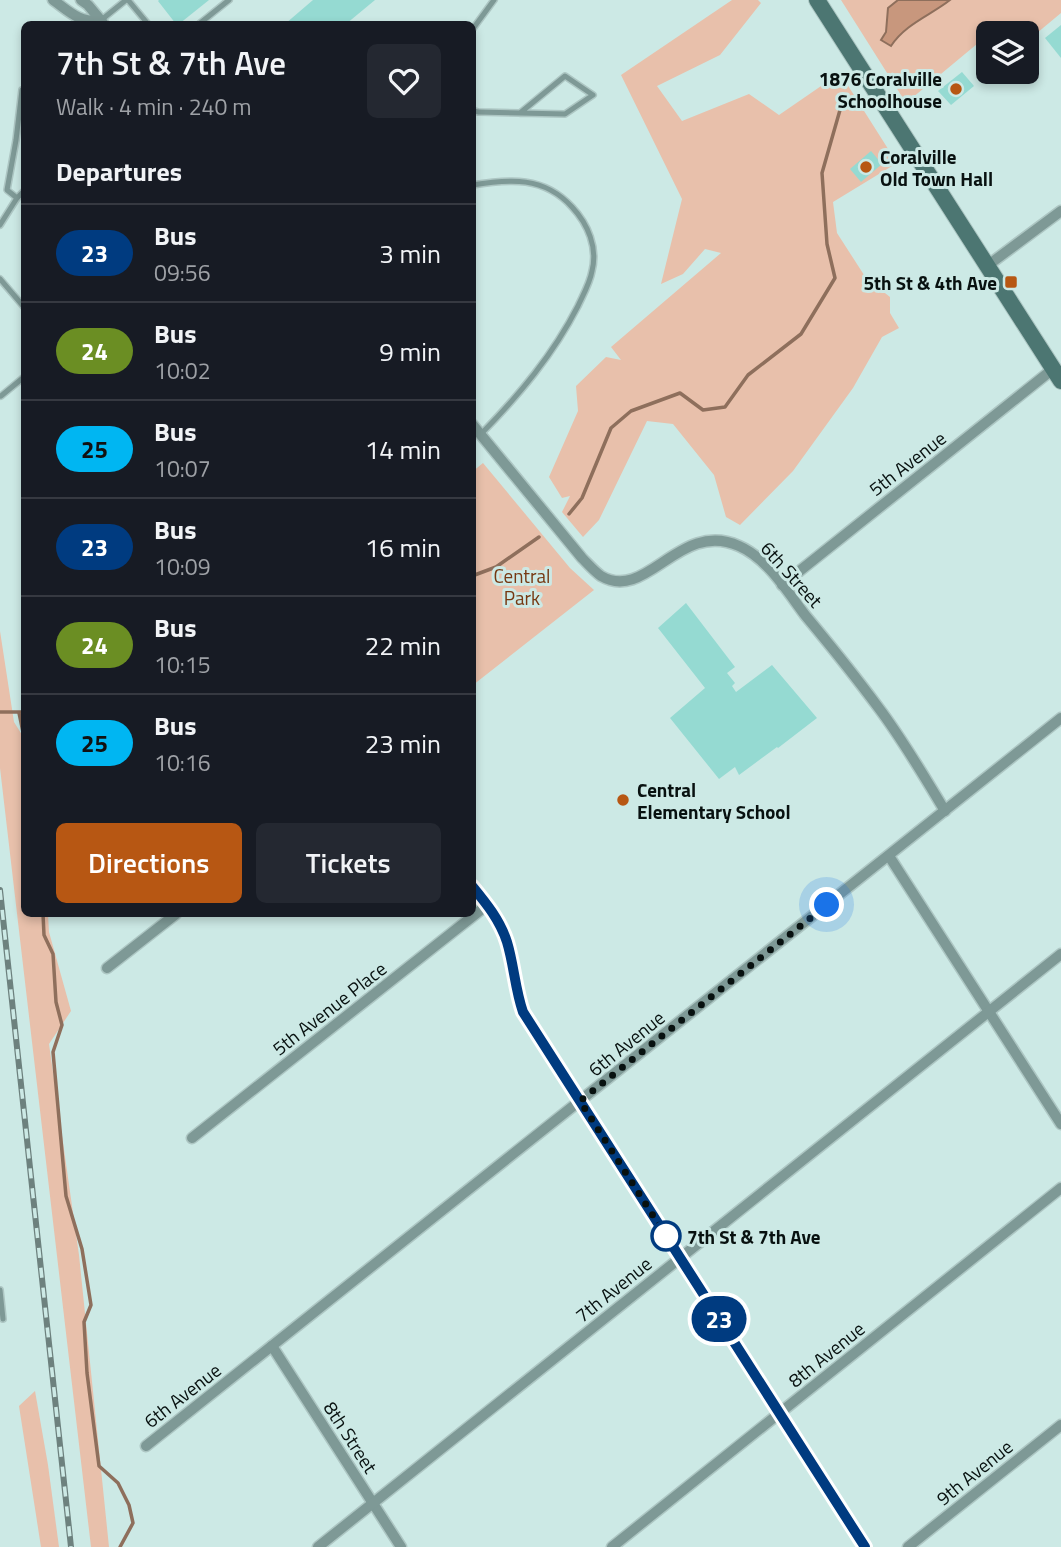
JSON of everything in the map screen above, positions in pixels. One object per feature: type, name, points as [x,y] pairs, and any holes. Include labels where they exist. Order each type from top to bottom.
[{"type":"street","points":[[52,0],[86,21]]},
{"type":"street","points":[[817,0],[1059,377]]},
{"type":"street","points":[[85,2],[101,21]]},
{"type":"street","points":[[988,266],[1061,211]]},
{"type":"street","name":"5th Avenue","points":[[782,585],[1059,377]]},
{"type":"street","name":"6th Street","points":[[476,428],[582,558],[603,577],[625,582],[636,579],[696,543],[712,541],[737,545],[751,552],[782,585],[880,709],[945,811]]},
{"type":"street","name":"6th Avenue","points":[[146,1446],[1061,719]]},
{"type":"street","points":[[889,856],[1061,1124]]},
{"type":"street","points":[[476,891],[499,922],[523,1012],[865,1547]]},
{"type":"street","name":"5th Avenue Place","points":[[476,914],[487,905]]},
{"type":"street","points":[[107,968],[172,917]]},
{"type":"street","name":"5th Avenue Place","points":[[192,1138],[472,917]]},
{"type":"street","name":"7th Avenue","points":[[318,1547],[1061,954]]},
{"type":"street","name":"8th Avenue","points":[[612,1547],[1061,1188]]},
{"type":"street","name":"8th Street","points":[[272,1346],[401,1547]]},
{"type":"street","name":"9th Avenue","points":[[908,1547],[1061,1425]]},
{"type":"lane","points":[[105,21],[127,0],[145,21]]},
{"type":"lane","points":[[203,21],[229,0]]},
{"type":"lane","points":[[476,25],[494,0]]},
{"type":"lane","points":[[476,110],[520,113],[565,114],[593,95],[565,76],[520,113]]},
{"type":"lane","points":[[17,198],[7,190],[21,98]]},
{"type":"lane","points":[[476,184],[502,180],[525,181],[544,186],[560,195],[583,222],[591,237],[594,254],[593,269],[569,324],[547,359],[481,434]]},
{"type":"lane","points":[[0,225],[21,194]]},
{"type":"lane","points":[[0,279],[21,304]]},
{"type":"lane","points":[[1,396],[21,379]]},
{"type":"lane","points":[[0,1290],[3,1320]]},
{"type":"green space","points":[[732,0],[758,0],[761,3],[720,55],[657,86],[682,121],[749,94],[779,115],[840,73],[897,163],[833,202],[837,233],[866,278],[890,297],[890,313],[899,328],[882,337],[853,388],[793,471],[740,525],[726,517],[714,475],[673,424],[647,421],[599,520],[583,537],[562,512],[570,496],[562,498],[549,477],[578,411],[576,386],[606,357],[621,360],[611,347],[721,253],[705,249],[683,274],[661,284],[682,199],[621,75]]},
{"type":"green space","points":[[841,0],[1061,0],[1061,13],[1039,31],[1039,21],[976,21],[976,45],[906,103]]},
{"type":"green space","name":"Central Park","points":[[483,463],[570,568],[594,590],[476,683],[476,469]]},
{"type":"green space","points":[[0,631],[14,722],[21,733],[21,917],[48,917],[49,932],[71,1011],[49,1044],[79,1255],[109,1547],[91,1547],[0,768]]},
{"type":"green space","points":[[35,1391],[59,1547],[41,1547],[19,1406]]},
{"type":"shaded area","points":[[898,0],[950,0],[911,26],[891,46],[881,40],[886,32],[888,8]]},
{"type":"building","points":[[209,0],[183,21],[174,21],[158,1]]},
{"type":"building","points":[[313,0],[375,0],[350,21],[288,21]]},
{"type":"building","points":[[1061,25],[1061,58],[1045,38]]},
{"type":"building","name":"1876 Coralville Schoolhouse","points":[[962,72],[974,86],[951,105],[938,91]]},
{"type":"building","name":"Coralville Old Town Hall","points":[[871,151],[882,164],[861,182],[850,169]]},
{"type":"building","name":"Central Elementary School","points":[[686,603],[735,667],[727,673],[735,683],[732,686],[736,692],[772,665],[817,718],[739,775],[735,767],[719,779],[670,718],[705,688],[658,628]]},
{"type":"waterway","points":[[569,514],[582,498],[611,428],[631,411],[680,393],[703,410],[725,407],[748,375],[801,334],[835,278],[827,244],[822,173],[842,103]]},
{"type":"waterway","points":[[476,574],[496,567],[539,537]]},
{"type":"waterway","points":[[0,712],[21,712]]},
{"type":"waterway","points":[[19,713],[21,723]]},
{"type":"waterway","points":[[43,917],[44,935],[53,954],[56,1002],[62,1025],[53,1052],[66,1196],[82,1249],[91,1305],[84,1322],[87,1373],[99,1466],[118,1483],[129,1505],[133,1523],[120,1547]]},
{"type":"railway","points":[[0,890],[71,1547]]},
{"type":"bus line","name":"23","points":[[476,891],[499,922],[511,958],[517,996],[523,1012],[865,1547]]},
{"type":"place","name":"1876 Coralville Schoolhouse","points":[[956,89]]},
{"type":"place","name":"Coralville Old Town Hall","points":[[866,167]]},
{"type":"place","name":"5th St & 4th Ave","points":[[1011,282]]},
{"type":"place","name":"Central Elementary School","points":[[623,800]]},
{"type":"place","name":"7th St & 7th Ave","points":[[666,1236]]},
{"type":"route","points":[[666,1236],[580,1101],[827,905]]}]
